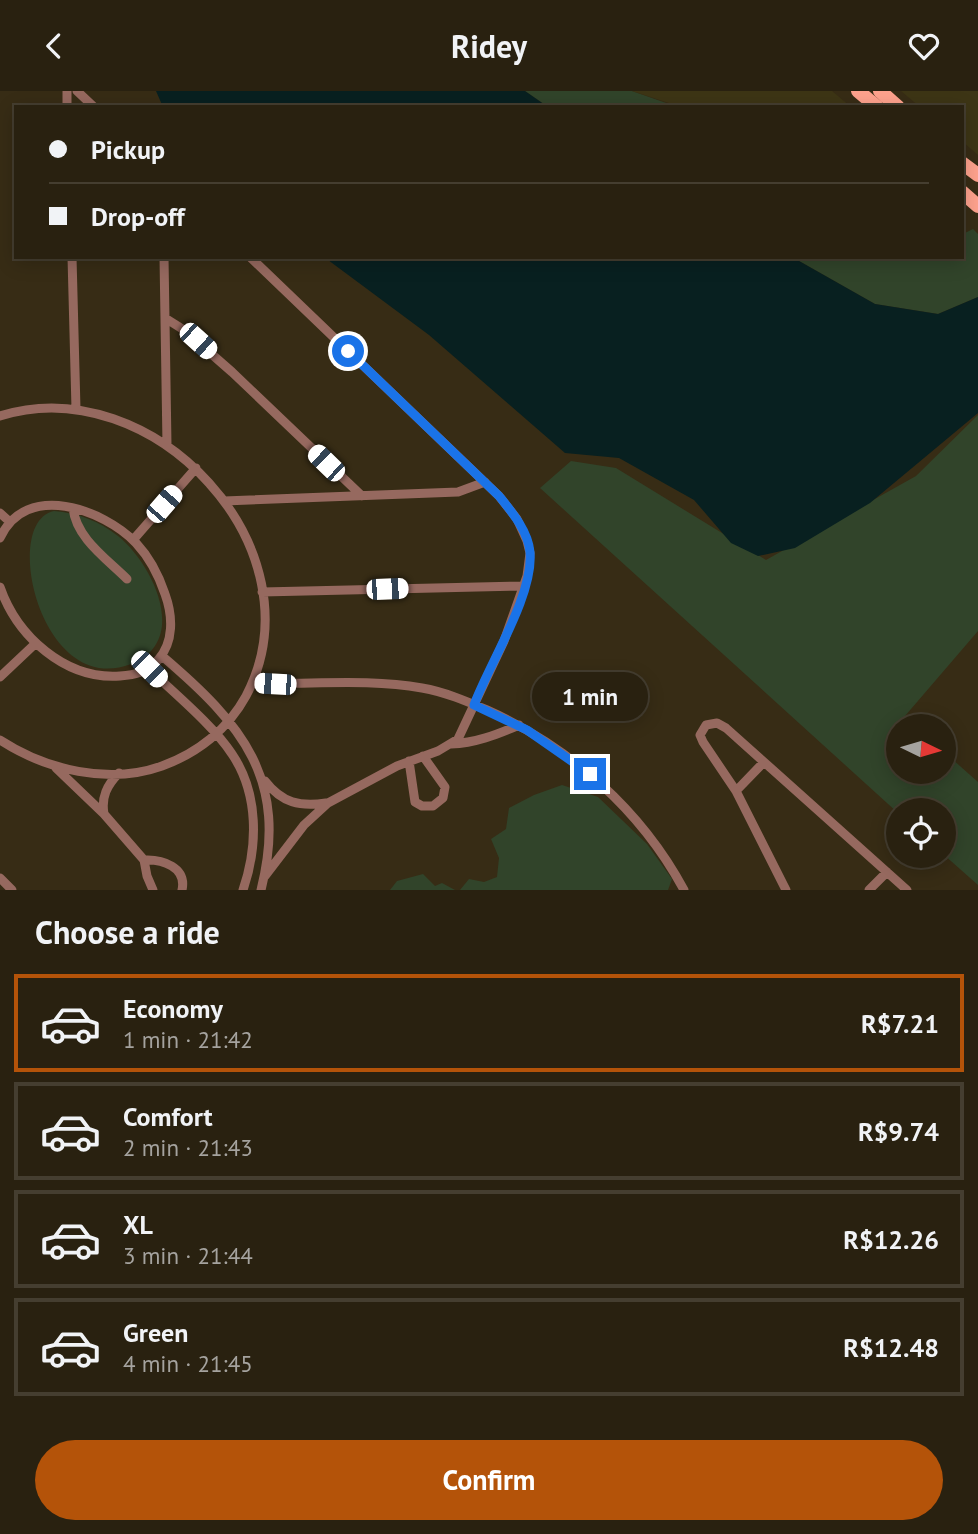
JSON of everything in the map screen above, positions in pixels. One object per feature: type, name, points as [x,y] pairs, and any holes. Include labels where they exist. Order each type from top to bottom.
[{"type":"main road","points":[[858,91],[875,105]]},
{"type":"main road","points":[[880,91],[896,105]]},
{"type":"main road","points":[[964,194],[978,206]]},
{"type":"street","points":[[77,91],[92,105]]},
{"type":"street","points":[[72,259],[76,409]]},
{"type":"street","points":[[164,259],[167,445]]},
{"type":"street","points":[[252,259],[485,482],[513,513],[530,553],[524,586],[504,641],[458,739],[397,766],[328,803],[296,834],[265,876]]},
{"type":"street","points":[[165,318],[198,341],[362,496]]},
{"type":"street","points":[[0,416],[41,408],[76,409],[127,423],[167,445],[196,468],[224,501],[252,552],[262,592],[265,624],[252,683],[229,721],[216,735],[167,764],[149,770],[119,773],[56,768]]},
{"type":"street","points":[[133,540],[196,468]]},
{"type":"street","points":[[224,501],[458,492],[485,482]]},
{"type":"street","points":[[0,538],[10,522],[39,506],[73,508],[105,519],[133,540],[154,568],[167,601],[170,636],[162,656],[149,669],[138,674],[104,677],[92,674],[61,662],[36,643],[8,606],[0,587]]},
{"type":"street","points":[[73,508],[82,534],[127,579]]},
{"type":"street","points":[[0,513],[10,522]]},
{"type":"street","points":[[262,592],[524,586]]},
{"type":"street","points":[[0,677],[36,643]]},
{"type":"street","points":[[162,656],[229,721],[247,745],[259,772],[266,793],[269,818],[265,876],[261,890]]},
{"type":"street","points":[[149,669],[227,746],[240,768],[252,805],[253,843],[243,890]]},
{"type":"street","points":[[252,683],[390,684],[433,690],[519,725],[572,760],[613,796],[655,844],[684,890]]},
{"type":"street","points":[[786,890],[736,791],[703,742],[700,735],[702,729],[711,723],[722,725],[907,890]]},
{"type":"street","points":[[449,744],[469,743],[519,725]]},
{"type":"street","points":[[0,740],[56,768],[104,814],[144,860],[153,890]]},
{"type":"street","points":[[410,761],[415,802],[422,806],[433,806],[443,798],[445,787],[423,756]]},
{"type":"street","points":[[736,791],[763,762]]},
{"type":"street","points":[[259,772],[271,789],[285,801],[311,805],[328,803]]},
{"type":"street","points":[[104,814],[102,805],[105,791],[119,773]]},
{"type":"street","points":[[144,860],[162,861],[177,870],[183,880],[182,890]]},
{"type":"street","points":[[869,890],[887,872]]},
{"type":"street","points":[[0,878],[12,890]]},
{"type":"green space","points":[[525,91],[632,91],[670,105],[545,105]]},
{"type":"green space","points":[[973,229],[978,234],[978,297],[938,314],[875,304],[796,259],[964,259],[964,234]]},
{"type":"green space","points":[[978,415],[978,631],[907,714],[886,714],[886,784],[956,784],[956,763],[978,782],[978,885],[956,866],[956,798],[886,798],[886,802],[540,488],[571,461],[616,468],[766,560],[916,476]]},
{"type":"green space","points":[[54,511],[88,519],[118,536],[131,548],[153,582],[160,601],[162,621],[159,638],[149,653],[131,664],[100,668],[73,656],[53,634],[38,605],[31,573],[31,544],[38,522]]},
{"type":"green space","points":[[562,785],[598,797],[647,844],[672,879],[668,890],[460,890],[469,879],[484,882],[497,877],[499,858],[491,839],[506,829],[509,808]]},
{"type":"green space","points":[[423,874],[435,886],[442,883],[455,890],[390,890],[397,881]]},
{"type":"sand","points":[[632,91],[832,91],[849,105],[670,105]]},
{"type":"sand","points":[[901,91],[978,91],[978,155],[964,143],[964,105],[918,105]]},
{"type":"water","points":[[156,91],[525,91],[545,105],[162,105]]},
{"type":"water","points":[[327,259],[796,259],[875,304],[938,314],[978,297],[978,413],[870,503],[795,548],[758,556],[731,543],[694,500],[619,458],[565,453],[429,335]]},
{"type":"route","points":[[348,351],[499,496],[517,519],[527,541],[530,553],[524,586],[504,641],[474,705],[551,744],[590,774]]}]
